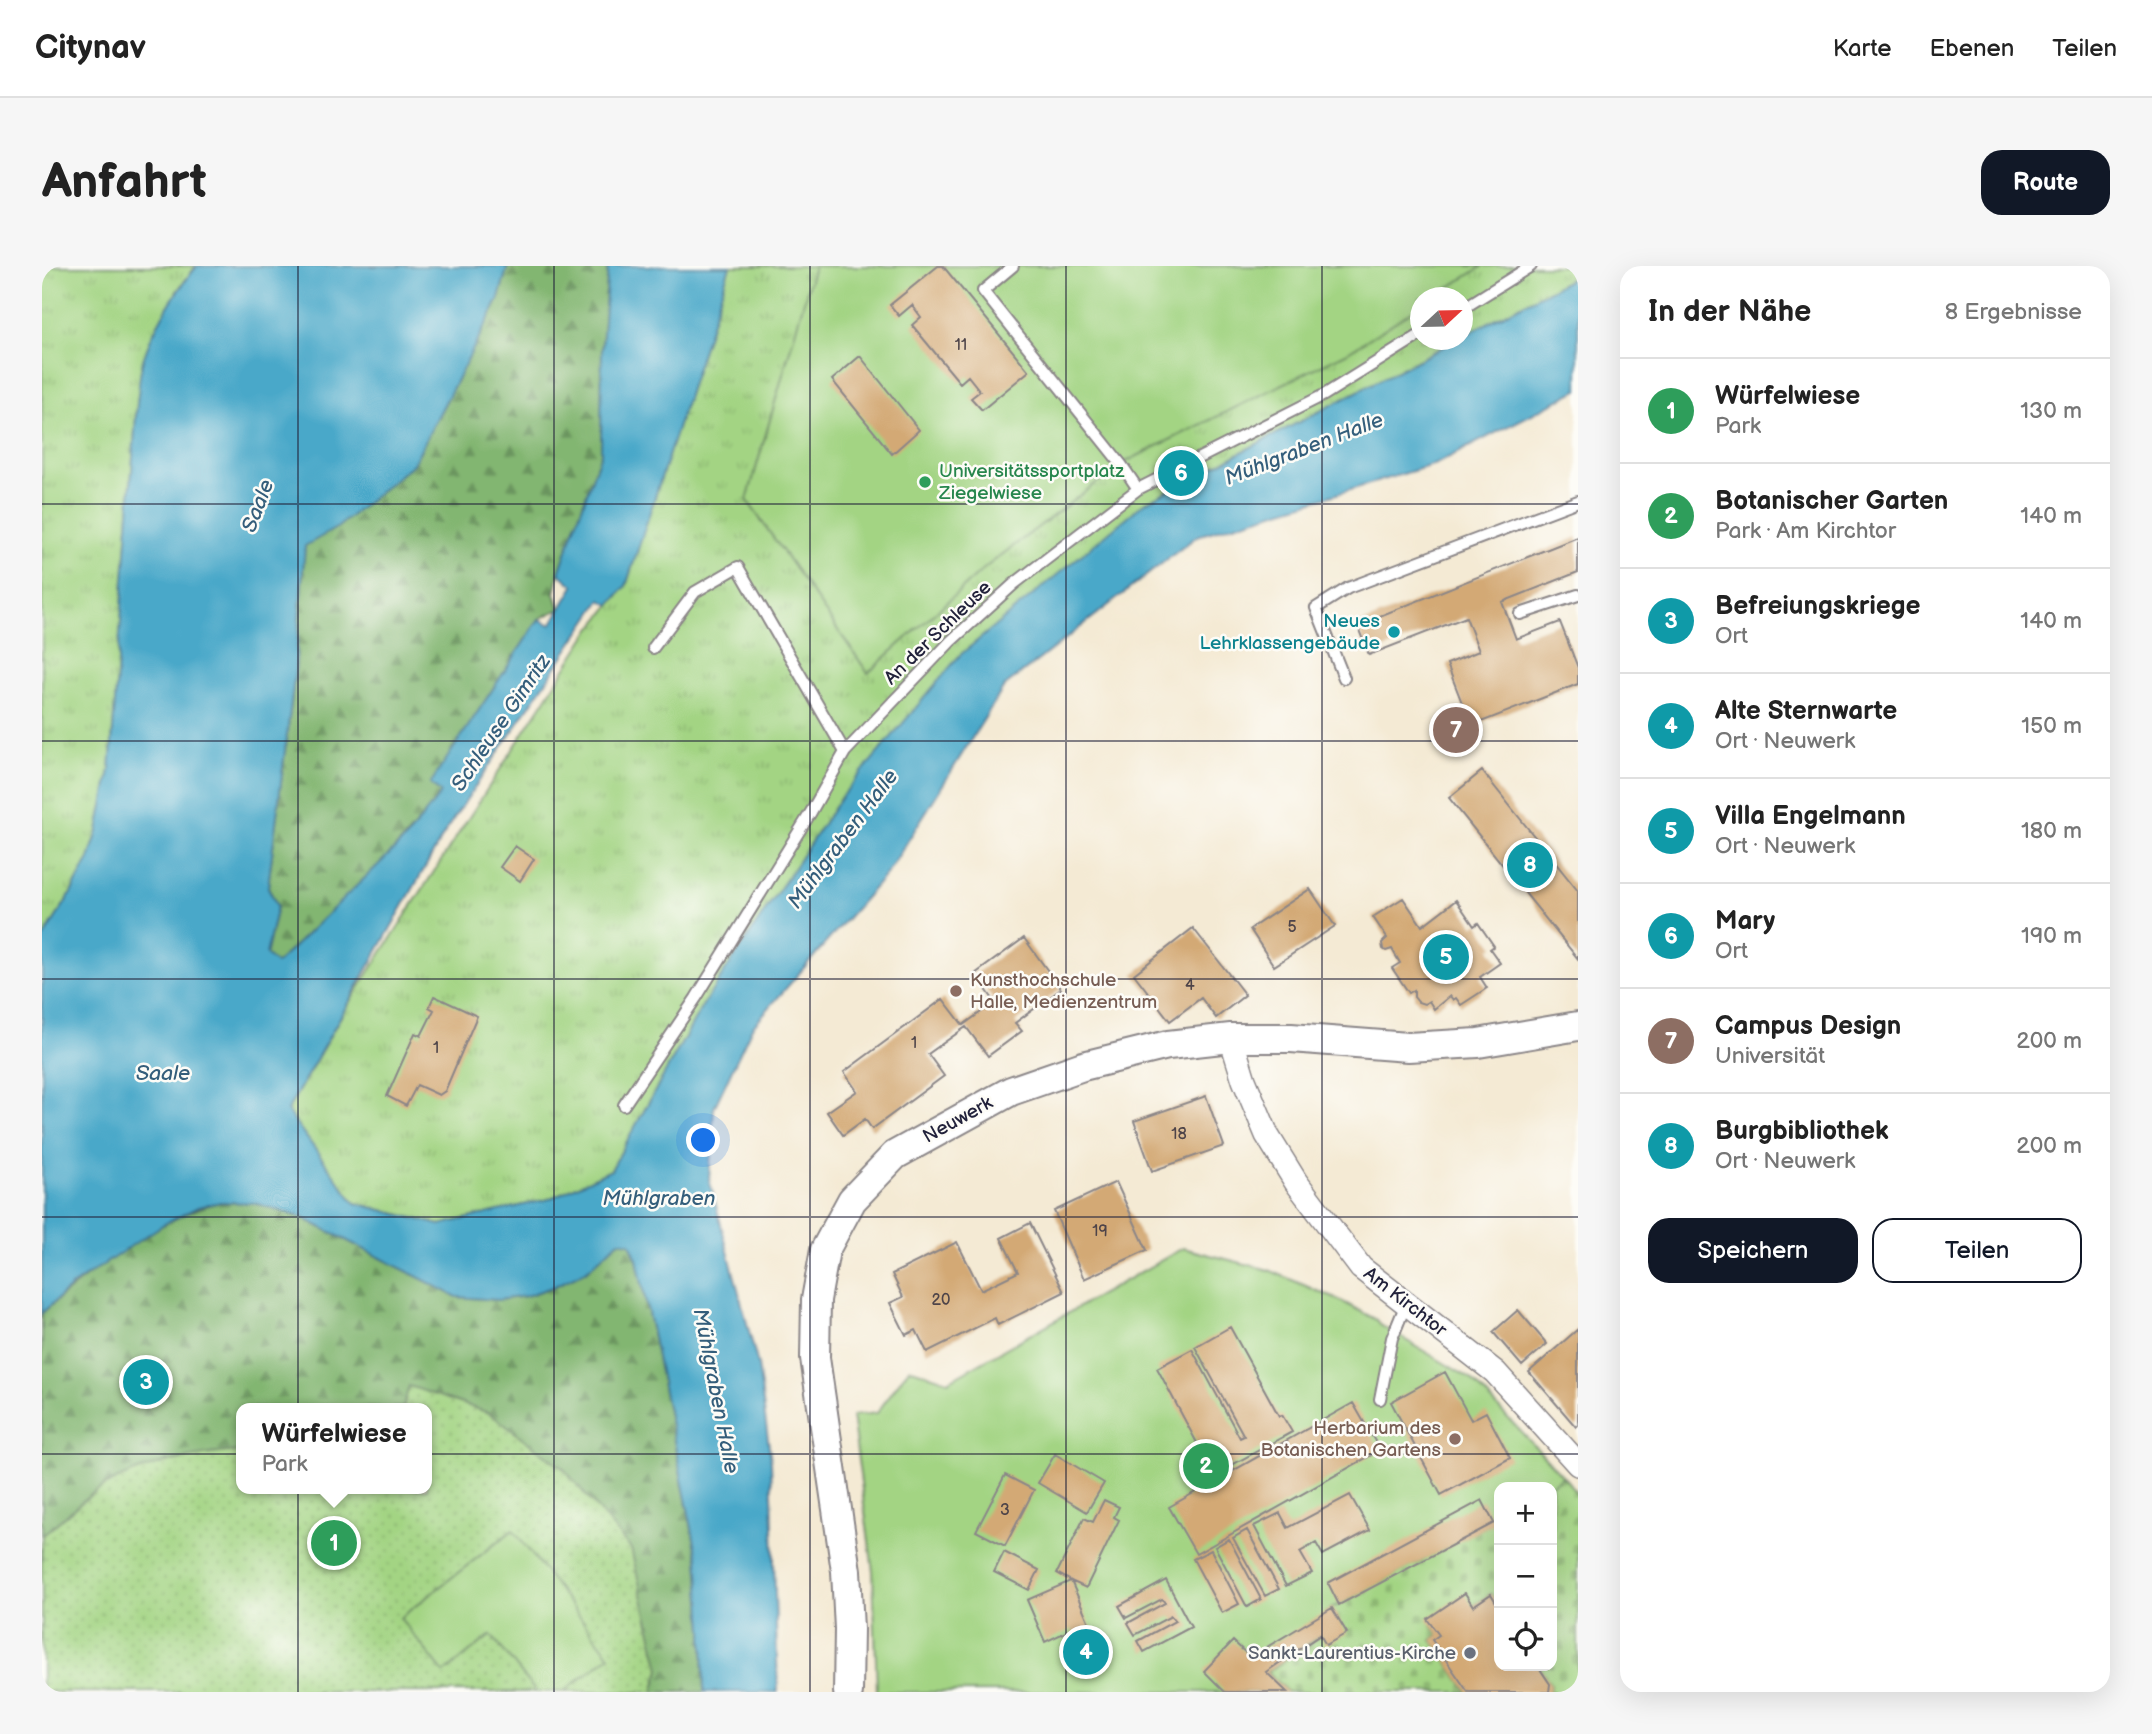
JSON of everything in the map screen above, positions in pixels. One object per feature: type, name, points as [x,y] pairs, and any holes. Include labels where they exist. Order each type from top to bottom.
[{"type":"street","name":"Neuwerk","points":[[848,1692],[846,1571],[815,1358],[816,1300],[825,1250],[852,1200],[895,1155],[1011,1091],[1083,1066],[1168,1045],[1231,1038],[1292,1038],[1408,1047],[1478,1043],[1578,1026]]},
{"type":"street","name":"Am Kirchtor","points":[[1231,1038],[1244,1080],[1267,1135],[1296,1182],[1361,1268],[1495,1372],[1578,1464]]},
{"type":"lane","points":[[1013,266],[983,291],[1138,489]]},
{"type":"lane","points":[[1473,302],[1531,266]]},
{"type":"lane","name":"An der Schleuse","points":[[624,1105],[696,998],[845,752],[951,641],[1014,584],[1138,489],[1324,394],[1410,341]]},
{"type":"lane","points":[[1344,678],[1316,608],[1348,588],[1578,501]]},
{"type":"lane","points":[[653,648],[695,592],[738,567],[845,752]]},
{"type":"lane","points":[[1520,614],[1578,595]]},
{"type":"lane","points":[[1380,1399],[1392,1338],[1406,1304]]},
{"type":"green space","points":[[42,266],[196,266],[177,291],[143,362],[137,403],[110,770],[98,831],[89,859],[42,940]]},
{"type":"green space","points":[[508,266],[608,266],[602,348],[601,453],[559,573],[555,593],[560,609],[539,619],[431,784],[441,793],[423,816],[383,861],[276,964],[266,956],[277,906],[268,887],[295,671],[305,545],[338,527],[413,464],[498,301]]},
{"type":"green space","points":[[730,266],[1578,266],[1578,275],[1473,331],[1473,287],[1410,287],[1410,350],[1437,350],[1144,503],[841,797],[704,1003],[611,1170],[549,1199],[440,1225],[355,1203],[287,1111],[344,1011],[590,630],[626,586]]},
{"type":"green space","name":"Universitätssportplatz Ziegelwiese","points":[[814,266],[1483,266],[1450,287],[1410,287],[1410,312],[1348,352],[1121,464],[986,567],[868,673],[747,500]]},
{"type":"green space","points":[[221,1202],[255,1203],[303,1218],[457,1297],[498,1300],[526,1296],[586,1271],[619,1241],[630,1243],[637,1259],[698,1558],[704,1692],[653,1692],[660,1669],[432,1413],[432,1403],[423,1403],[409,1387],[404,1403],[236,1403],[236,1451],[209,1454],[84,1500],[42,1536],[42,1313],[126,1247],[174,1219]]},
{"type":"green space","points":[[1183,1248],[1269,1270],[1377,1320],[1382,1326],[1471,1379],[1563,1476],[1554,1482],[1494,1482],[1494,1522],[1332,1608],[1314,1621],[1323,1634],[1267,1672],[1287,1692],[877,1692],[873,1571],[852,1416],[877,1413],[909,1368],[948,1381]]},
{"type":"green space","points":[[409,1386],[489,1413],[564,1469],[631,1549],[660,1669],[653,1692],[42,1692],[42,1536],[92,1494],[141,1470],[191,1457],[236,1451],[236,1494],[432,1494],[432,1403],[404,1403]]},
{"type":"green space","points":[[1563,1476],[1578,1494],[1578,1692],[1549,1692],[1550,1684],[1541,1671],[1557,1671],[1557,1482],[1554,1482]]},
{"type":"green space","points":[[1494,1522],[1494,1599],[1491,1594],[1473,1606],[1428,1619],[1439,1635],[1432,1640],[1468,1692],[1287,1692],[1267,1672],[1322,1634],[1332,1608]]},
{"type":"green space","points":[[513,1530],[610,1656],[563,1692],[536,1692],[491,1635],[444,1673],[400,1618]]},
{"type":"water","points":[[197,266],[508,266],[498,301],[413,464],[338,527],[305,546],[295,671],[268,887],[277,906],[266,955],[276,964],[407,837],[441,793],[430,784],[539,619],[551,625],[574,586],[559,573],[601,453],[602,348],[608,266],[730,266],[626,586],[610,605],[601,600],[448,827],[287,1111],[355,1203],[440,1225],[549,1199],[611,1170],[704,1003],[841,797],[960,655],[1144,503],[1437,350],[1473,350],[1473,331],[1578,275],[1578,390],[1436,464],[1197,536],[1004,687],[889,871],[752,1027],[714,1108],[709,1179],[758,1365],[771,1461],[778,1692],[704,1692],[698,1558],[637,1259],[630,1243],[619,1241],[586,1271],[526,1296],[498,1300],[457,1297],[303,1218],[255,1203],[221,1202],[198,1207],[164,1224],[73,1285],[42,1313],[42,940],[89,859],[98,831],[110,770],[142,365],[159,322]]},
{"type":"building","points":[[938,266],[943,266],[1029,371],[982,410],[971,398],[980,391],[968,376],[960,383],[912,325],[921,317],[912,305],[899,316],[890,305]]},
{"type":"building","points":[[860,356],[919,430],[892,454],[832,380]]},
{"type":"building","name":"Neues Lehrklassengebäude","points":[[1578,537],[1578,572],[1502,602],[1516,639],[1560,622],[1578,668],[1578,684],[1471,726],[1447,664],[1479,651],[1466,617],[1369,655],[1357,625]]},
{"type":"building","points":[[1482,771],[1578,891],[1578,959],[1449,798]]},
{"type":"building","points":[[515,846],[534,859],[520,881],[500,867]]},
{"type":"building","points":[[1310,889],[1335,926],[1274,966],[1250,929]]},
{"type":"building","points":[[1403,898],[1422,926],[1456,900],[1474,926],[1478,923],[1494,946],[1490,949],[1500,963],[1480,977],[1487,988],[1461,1005],[1456,998],[1453,1000],[1450,996],[1434,1009],[1429,1001],[1424,1004],[1418,1002],[1414,997],[1414,990],[1409,993],[1392,968],[1400,963],[1392,949],[1383,949],[1382,943],[1387,938],[1373,917]]},
{"type":"building","points":[[1193,928],[1245,995],[1216,1018],[1201,998],[1170,1021],[1134,974]]},
{"type":"building","points":[[1024,938],[1061,989],[1015,1023],[1022,1031],[988,1056],[966,1027],[928,1054],[944,1076],[872,1129],[865,1119],[843,1135],[827,1112],[857,1091],[844,1072],[943,999],[963,1025],[995,1002],[975,974]]},
{"type":"building","points":[[434,996],[477,1016],[445,1091],[439,1095],[417,1085],[406,1106],[387,1096],[415,1033],[421,1036],[434,1010],[429,1007]]},
{"type":"building","points":[[1206,1096],[1224,1146],[1152,1171],[1134,1121]]},
{"type":"building","points":[[1116,1182],[1147,1250],[1084,1279],[1054,1211]]},
{"type":"building","points":[[1030,1223],[1064,1292],[998,1325],[995,1318],[927,1352],[916,1330],[906,1335],[890,1303],[903,1297],[892,1274],[957,1242],[981,1290],[1018,1272],[1001,1238]]},
{"type":"building","points":[[1518,1310],[1547,1344],[1522,1366],[1493,1332]]},
{"type":"building","points":[[1230,1327],[1279,1416],[1282,1415],[1292,1432],[1212,1476],[1157,1368],[1192,1349],[1240,1438],[1244,1436],[1195,1347]]},
{"type":"building","points":[[1578,1329],[1578,1425],[1576,1427],[1529,1372]]},
{"type":"building","name":"Herbarium des Botanischen Gartens","points":[[1445,1372],[1471,1420],[1486,1412],[1510,1458],[1441,1495],[1391,1402]]},
{"type":"building","points":[[1353,1403],[1380,1450],[1196,1554],[1169,1507]]},
{"type":"building","points":[[1055,1454],[1104,1483],[1087,1512],[1038,1483]]},
{"type":"building","points":[[1005,1475],[1034,1490],[1005,1546],[976,1531]]},
{"type":"building","points":[[1350,1495],[1370,1530],[1323,1555],[1316,1543],[1300,1552],[1312,1573],[1286,1586],[1254,1526],[1280,1513],[1288,1528]]},
{"type":"building","points":[[1104,1500],[1119,1507],[1114,1517],[1119,1520],[1086,1588],[1057,1573],[1084,1518],[1093,1522]]},
{"type":"building","points":[[1482,1500],[1494,1523],[1339,1605],[1328,1583]]},
{"type":"building","points":[[1247,1530],[1279,1589],[1265,1596],[1233,1538]]},
{"type":"building","points":[[1229,1539],[1261,1599],[1247,1607],[1215,1547]]},
{"type":"building","points":[[1211,1550],[1239,1604],[1222,1613],[1193,1559]]},
{"type":"building","points":[[1004,1552],[1039,1570],[1029,1590],[994,1572]]},
{"type":"building","points":[[1166,1580],[1191,1627],[1144,1652],[1138,1641],[1175,1621],[1171,1616],[1135,1635],[1128,1623],[1165,1603],[1162,1599],[1126,1618],[1119,1606]]},
{"type":"building","points":[[1071,1581],[1093,1632],[1101,1635],[1108,1652],[1101,1667],[1086,1673],[1071,1668],[1064,1651],[1074,1634],[1072,1629],[1045,1642],[1027,1600]]},
{"type":"building","name":"Sankt-Laurentius-Kirche","points":[[1465,1593],[1473,1606],[1491,1594],[1494,1599],[1494,1671],[1541,1671],[1550,1684],[1549,1692],[1468,1692],[1432,1640],[1439,1635],[1427,1619]]},
{"type":"building","points":[[1332,1608],[1347,1633],[1326,1645],[1320,1635],[1266,1672],[1287,1692],[1225,1692],[1204,1671],[1233,1641],[1250,1657]]},
{"type":"place","name":"Mary","points":[[1181,473]]},
{"type":"place","name":"Universitätssportplatz Ziegelwiese","points":[[925,482]]},
{"type":"place","name":"Neues Lehrklassengebäude","points":[[1394,632]]},
{"type":"place","name":"Campus Design","points":[[1456,730]]},
{"type":"place","name":"Burgbibliothek","points":[[1530,865]]},
{"type":"place","name":"Villa Engelmann","points":[[1446,957]]},
{"type":"place","name":"Kunsthochschule Halle, Medienzentrum","points":[[956,991]]},
{"type":"place","name":"Befreiungskriege","points":[[146,1382]]},
{"type":"place","name":"Herbarium des Botanischen Gartens","points":[[1455,1439]]},
{"type":"place","name":"Botanischer Garten","points":[[1206,1466]]},
{"type":"place","name":"Würfelwiese","points":[[334,1543]]},
{"type":"place","name":"Alte Sternwarte","points":[[1086,1652]]},
{"type":"place","name":"Sankt-Laurentius-Kirche","points":[[1470,1653]]},
{"type":"water label","name":"Mühlgraben Halle","points":[[1304,449]]},
{"type":"water label","name":"Saale","points":[[258,506]]},
{"type":"water label","name":"Schleuse Gimritz","points":[[501,723]]},
{"type":"water label","name":"Mühlgraben Halle","points":[[843,839]]},
{"type":"water label","name":"Saale","points":[[163,1073]]},
{"type":"water label","name":"Mühlgraben","points":[[659,1198]]},
{"type":"water label","name":"Mühlgraben Halle","points":[[716,1391]]}]
